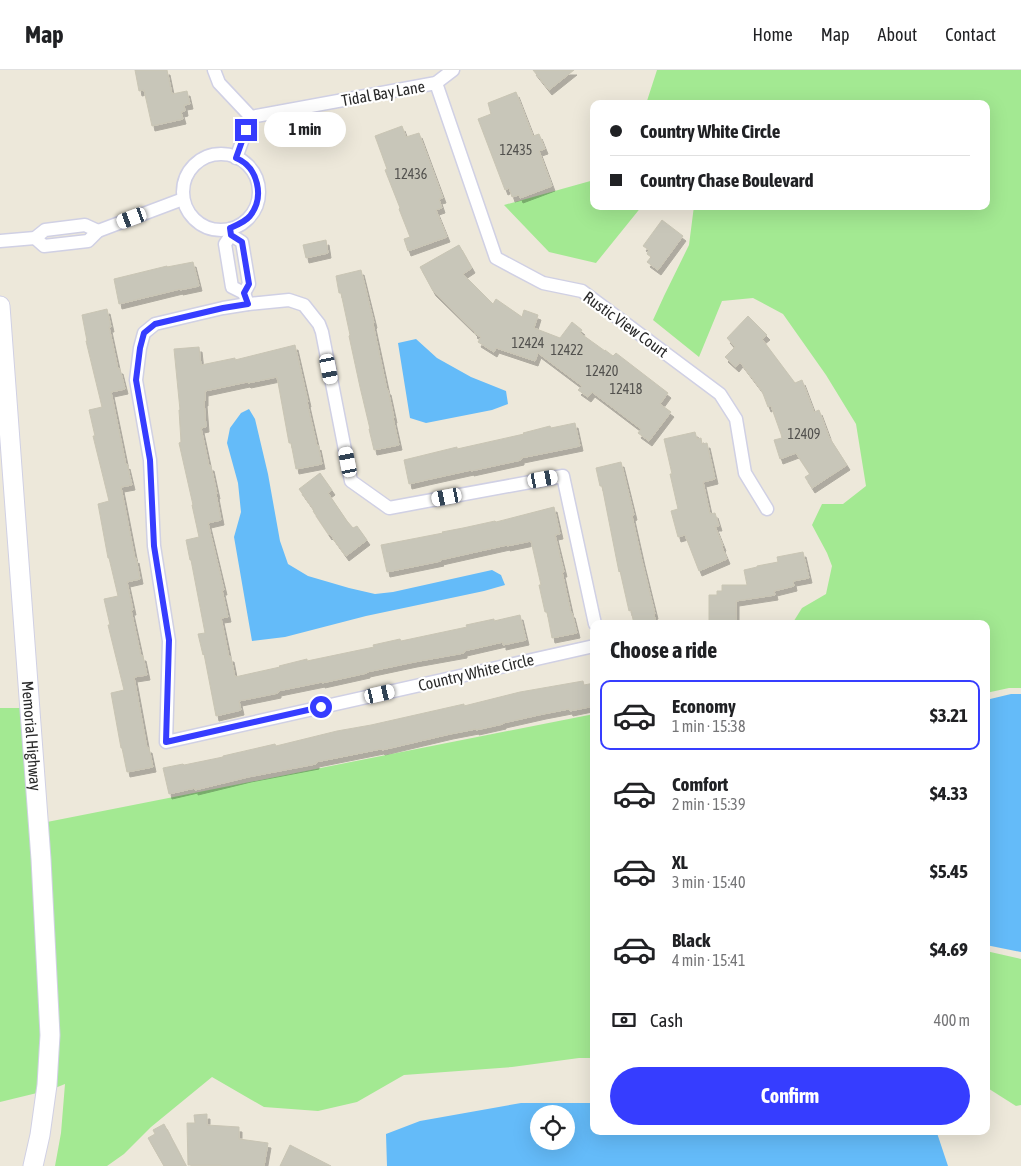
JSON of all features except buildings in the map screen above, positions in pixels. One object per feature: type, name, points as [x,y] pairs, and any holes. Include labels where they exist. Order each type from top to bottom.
[{"type":"street","points":[[214,70],[219,83],[251,117],[236,158]]},
{"type":"street","name":"Tidal Bay Lane","points":[[251,117],[436,83],[453,70]]},
{"type":"street","name":"Rustic View Court","points":[[436,83],[496,258],[543,283],[582,291],[720,394],[736,419],[745,473],[767,509]]},
{"type":"street","points":[[230,232],[250,216],[256,205],[259,193],[257,180],[251,169],[242,160],[230,155],[218,154],[205,157],[195,164],[187,174],[183,186],[184,199],[188,210],[195,220],[206,226],[230,232],[242,242],[249,284],[246,298]]},
{"type":"street","points":[[0,241],[35,238],[45,230],[85,225],[98,231],[184,199]]},
{"type":"street","name":"Country White Circle","points":[[590,647],[166,742],[169,640],[154,546],[150,460],[136,380],[144,333],[155,324],[223,308],[246,298],[289,300],[304,305],[319,324],[322,332],[351,481],[389,508],[563,476],[594,620]]},
{"type":"street","name":"Memorial Highway","points":[[0,306],[42,859],[50,1035],[47,1085],[40,1135],[33,1166]]},
{"type":"green space","points":[[657,70],[1021,70],[1021,688],[1009,688],[990,692],[990,620],[794,620],[802,608],[826,594],[832,566],[812,525],[822,504],[843,504],[866,486],[856,424],[826,375],[783,314],[753,298],[722,301],[699,357],[653,320],[689,245],[693,210],[990,210],[990,100],[647,100]]},
{"type":"green space","points":[[590,181],[590,210],[639,210],[596,263],[549,252],[504,205]]},
{"type":"green space","points":[[0,708],[22,708],[33,854],[42,1035],[37,1093],[0,1102]]},
{"type":"green space","points":[[590,715],[590,1058],[512,1067],[404,1075],[357,1102],[318,1111],[264,1107],[212,1077],[151,1127],[124,1154],[107,1166],[55,1166],[61,1133],[65,1084],[55,1088],[47,822]]},
{"type":"green space","points":[[990,952],[1021,959],[1021,1105],[1016,1106],[990,1090]]},
{"type":"water","points":[[416,339],[437,358],[471,377],[506,391],[508,404],[492,410],[426,423],[410,418],[398,343]]},
{"type":"water","points":[[249,409],[255,419],[268,474],[280,541],[288,564],[308,576],[375,594],[393,592],[492,570],[501,575],[505,585],[366,616],[285,637],[252,641],[234,537],[241,512],[238,483],[227,443],[230,428],[241,413]]},
{"type":"water","points":[[1011,694],[1021,694],[1021,952],[990,946],[990,699]]},
{"type":"water","points":[[521,1103],[590,1103],[590,1135],[938,1135],[948,1166],[387,1166],[386,1134],[420,1121]]},
{"type":"route","points":[[246,130],[236,158],[242,160],[251,169],[257,180],[259,193],[256,205],[250,216],[241,224],[230,228],[231,235],[242,242],[249,284],[244,293],[248,304],[155,324],[144,333],[140,348],[136,380],[150,460],[154,546],[169,640],[166,742],[321,707]]}]
